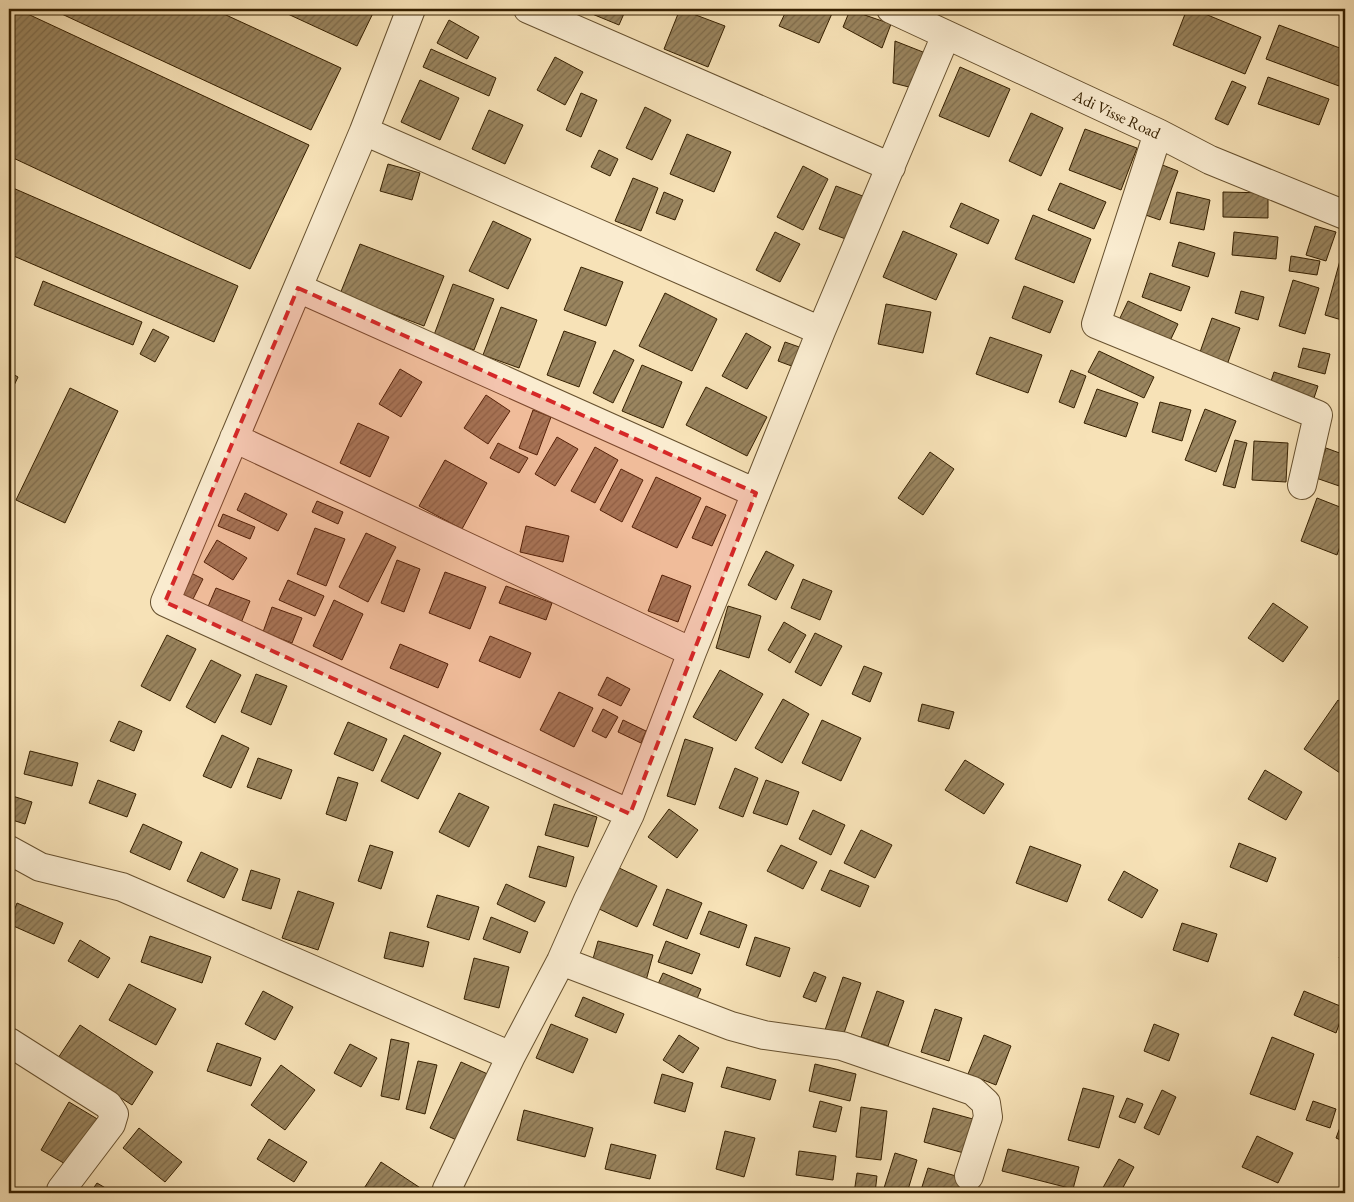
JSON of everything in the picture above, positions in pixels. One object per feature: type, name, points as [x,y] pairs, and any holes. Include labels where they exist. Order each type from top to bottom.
[{"type":"street","points":[[411,9],[364,131],[165,602],[630,814]]},
{"type":"street","points":[[528,9],[891,167]]},
{"type":"street","name":"Adi Visse Road","points":[[891,9],[1158,133],[1210,160],[1345,216]]},
{"type":"street","points":[[446,1193],[511,1056],[561,961],[630,814],[692,652],[821,330],[946,35]]},
{"type":"street","points":[[364,131],[821,330]]},
{"type":"street","points":[[1158,133],[1096,324],[1318,415],[1302,485]]},
{"type":"street","points":[[298,288],[756,493]]},
{"type":"street","points":[[234,438],[692,652]]},
{"type":"street","points":[[9,850],[40,867],[122,887],[511,1056]]},
{"type":"street","points":[[561,961],[731,1026],[764,1035],[842,1046],[973,1091],[986,1103],[988,1117],[969,1176]]},
{"type":"street","points":[[9,1042],[108,1105],[114,1114],[111,1124],[61,1190]]},
{"type":"highlighted area","points":[[298,288],[756,493],[630,814],[165,602]]},
{"type":"building","points":[[9,9],[17,9],[309,145],[250,269],[9,156]]},
{"type":"building","points":[[51,9],[213,9],[341,68],[311,130]]},
{"type":"building","points":[[277,9],[375,9],[357,46]]},
{"type":"building","points":[[580,9],[626,9],[619,25]]},
{"type":"building","points":[[680,9],[725,26],[708,67],[664,49]]},
{"type":"building","points":[[787,9],[834,9],[819,43],[779,26]]},
{"type":"building","points":[[1187,9],[1193,9],[1261,37],[1245,74],[1173,45]]},
{"type":"building","points":[[850,10],[891,24],[882,48],[843,27]]},
{"type":"building","points":[[449,20],[479,37],[467,59],[437,43]]},
{"type":"building","points":[[1279,25],[1345,50],[1345,68],[1339,86],[1266,59]]},
{"type":"building","points":[[895,41],[928,54],[909,87],[893,83]]},
{"type":"building","points":[[431,49],[496,78],[489,96],[423,67]]},
{"type":"building","points":[[555,57],[583,72],[565,105],[537,90]]},
{"type":"building","points":[[960,67],[1010,89],[989,137],[939,116]]},
{"type":"building","points":[[1268,77],[1329,99],[1319,125],[1258,104]]},
{"type":"building","points":[[420,80],[459,98],[440,140],[401,122]]},
{"type":"building","points":[[1232,81],[1246,87],[1228,125],[1215,119]]},
{"type":"building","points":[[581,93],[597,100],[581,137],[566,130]]},
{"type":"building","points":[[645,107],[671,120],[652,160],[626,148]]},
{"type":"building","points":[[489,110],[523,125],[505,164],[472,149]]},
{"type":"building","points":[[1031,113],[1063,128],[1041,176],[1009,161]]},
{"type":"building","points":[[1085,129],[1137,148],[1121,190],[1069,170]]},
{"type":"building","points":[[687,134],[731,152],[714,192],[670,174]]},
{"type":"building","points":[[599,150],[618,159],[610,176],[591,167]]},
{"type":"building","points":[[1152,161],[1178,171],[1160,220],[1134,211]]},
{"type":"building","points":[[388,164],[420,173],[412,200],[380,191]]},
{"type":"building","points":[[803,166],[828,179],[803,230],[777,217]]},
{"type":"building","points":[[633,178],[658,188],[641,231],[615,221]]},
{"type":"building","points":[[1060,183],[1106,202],[1094,229],[1048,210]]},
{"type":"building","points":[[836,186],[868,198],[851,241],[819,229]]},
{"type":"building","points":[[13,188],[238,286],[214,342],[9,254],[9,197]]},
{"type":"building","points":[[664,192],[683,200],[675,220],[656,213]]},
{"type":"building","points":[[1177,192],[1210,200],[1204,230],[1170,223]]},
{"type":"building","points":[[1223,192],[1268,193],[1268,218],[1223,217]]},
{"type":"building","points":[[961,203],[999,220],[988,244],[950,227]]},
{"type":"building","points":[[1033,215],[1091,239],[1074,283],[1015,259]]},
{"type":"building","points":[[493,221],[531,239],[508,289],[469,271]]},
{"type":"building","points":[[1315,226],[1336,232],[1326,261],[1306,255]]},
{"type":"building","points":[[903,231],[957,254],[936,300],[883,277]]},
{"type":"building","points":[[775,232],[800,244],[780,282],[756,270]]},
{"type":"building","points":[[1234,232],[1278,237],[1276,259],[1232,255]]},
{"type":"building","points":[[1179,242],[1215,253],[1208,277],[1172,266]]},
{"type":"building","points":[[360,244],[444,276],[424,326],[340,294]]},
{"type":"building","points":[[1345,247],[1345,321],[1325,315]]},
{"type":"building","points":[[1291,256],[1320,261],[1317,275],[1289,271]]},
{"type":"building","points":[[581,267],[623,282],[606,326],[564,310]]},
{"type":"building","points":[[1150,273],[1190,287],[1181,311],[1142,297]]},
{"type":"building","points":[[1293,280],[1319,288],[1305,334],[1279,326]]},
{"type":"building","points":[[43,281],[142,322],[133,345],[34,305]]},
{"type":"building","points":[[453,284],[494,299],[474,350],[434,335]]},
{"type":"building","points":[[1024,286],[1063,301],[1050,333],[1012,318]]},
{"type":"building","points":[[1241,291],[1264,297],[1258,320],[1235,313]]},
{"type":"building","points":[[665,293],[717,319],[692,371],[639,346]]},
{"type":"building","points":[[1128,301],[1178,324],[1161,360],[1111,337]]},
{"type":"building","points":[[886,304],[931,312],[923,353],[878,344]]},
{"type":"building","points":[[501,307],[537,320],[519,368],[483,355]]},
{"type":"building","points":[[1212,318],[1240,328],[1227,365],[1199,355]]},
{"type":"building","points":[[153,329],[169,337],[155,362],[140,354]]},
{"type":"building","points":[[564,331],[596,342],[579,387],[547,375]]},
{"type":"building","points":[[746,333],[771,347],[747,389],[722,376]]},
{"type":"building","points":[[990,337],[1042,355],[1028,393],[976,374]]},
{"type":"building","points":[[785,342],[805,349],[797,368],[778,361]]},
{"type":"building","points":[[1303,348],[1330,354],[1325,374],[1298,367]]},
{"type":"building","points":[[614,350],[634,360],[613,403],[593,393]]},
{"type":"building","points":[[1099,351],[1154,377],[1144,398],[1088,372]]},
{"type":"building","points":[[642,365],[682,382],[663,428],[622,411]]},
{"type":"building","points":[[400,369],[422,382],[401,417],[379,404]]},
{"type":"building","points":[[1071,370],[1086,376],[1074,408],[1059,402]]},
{"type":"building","points":[[9,372],[18,377],[9,396]]},
{"type":"building","points":[[1274,372],[1318,386],[1311,407],[1267,393]]},
{"type":"building","points":[[706,387],[767,417],[747,456],[686,425]]},
{"type":"building","points":[[70,388],[118,411],[65,523],[16,500]]},
{"type":"building","points":[[1097,389],[1138,403],[1126,437],[1084,423]]},
{"type":"building","points":[[486,395],[510,411],[488,444],[464,428]]},
{"type":"building","points":[[1160,402],[1191,410],[1182,441],[1152,432]]},
{"type":"building","points":[[1205,409],[1236,421],[1216,472],[1185,460]]},
{"type":"building","points":[[533,410],[551,417],[537,455],[519,448]]},
{"type":"building","points":[[358,423],[389,437],[370,477],[340,463]]},
{"type":"building","points":[[557,437],[578,449],[555,486],[535,474]]},
{"type":"building","points":[[1235,440],[1247,443],[1235,488],[1223,485]]},
{"type":"building","points":[[1254,441],[1288,443],[1286,482],[1252,480]]},
{"type":"building","points":[[498,443],[528,458],[519,473],[490,458]]},
{"type":"building","points":[[595,447],[618,460],[595,503],[571,491]]},
{"type":"building","points":[[1326,448],[1345,455],[1345,488],[1316,478]]},
{"type":"building","points":[[930,452],[954,469],[923,515],[898,498]]},
{"type":"building","points":[[445,460],[487,483],[462,529],[419,506]]},
{"type":"building","points":[[621,469],[643,480],[622,522],[600,510]]},
{"type":"building","points":[[656,477],[701,498],[677,548],[632,527]]},
{"type":"building","points":[[245,493],[287,514],[278,531],[237,510]]},
{"type":"building","points":[[1317,498],[1345,509],[1345,532],[1337,555],[1301,541]]},
{"type":"building","points":[[317,501],[343,512],[338,524],[312,512]]},
{"type":"building","points":[[706,506],[726,515],[712,546],[692,538]]},
{"type":"building","points":[[223,514],[255,527],[250,539],[218,526]]},
{"type":"building","points":[[526,526],[569,536],[563,562],[520,552]]},
{"type":"building","points":[[315,528],[345,539],[326,586],[297,574]]},
{"type":"building","points":[[366,533],[396,547],[368,602],[339,587]]},
{"type":"building","points":[[217,540],[247,558],[233,580],[204,562]]},
{"type":"building","points":[[766,551],[794,565],[776,600],[748,585]]},
{"type":"building","points":[[397,560],[420,569],[404,612],[381,603]]},
{"type":"building","points":[[189,572],[203,579],[192,601],[178,594]]},
{"type":"building","points":[[445,572],[486,587],[470,629],[429,613]]},
{"type":"building","points":[[662,575],[691,586],[678,622],[648,611]]},
{"type":"building","points":[[803,579],[832,591],[820,620],[791,608]]},
{"type":"building","points":[[288,580],[324,596],[315,616],[279,600]]},
{"type":"building","points":[[506,586],[552,603],[546,620],[499,603]]},
{"type":"building","points":[[216,588],[250,601],[241,623],[207,609]]},
{"type":"building","points":[[334,600],[363,614],[342,660],[313,646]]},
{"type":"building","points":[[1273,603],[1308,627],[1283,662],[1248,638]]},
{"type":"building","points":[[728,606],[761,616],[749,658],[716,648]]},
{"type":"building","points":[[272,607],[302,618],[292,643],[263,632]]},
{"type":"building","points":[[784,622],[806,635],[790,663],[768,650]]},
{"type":"building","points":[[815,633],[842,646],[821,686],[795,672]]},
{"type":"building","points":[[167,635],[196,649],[170,701],[141,686]]},
{"type":"building","points":[[490,636],[531,653],[520,678],[479,661]]},
{"type":"building","points":[[400,644],[448,664],[438,688],[390,668]]},
{"type":"building","points":[[211,660],[241,675],[215,723],[186,707]]},
{"type":"building","points":[[864,666],[882,673],[870,702],[852,694]]},
{"type":"building","points":[[720,670],[763,694],[736,741],[693,717]]},
{"type":"building","points":[[256,674],[287,686],[271,725],[241,712]]},
{"type":"building","points":[[607,677],[630,689],[621,706],[598,695]]},
{"type":"building","points":[[559,692],[593,708],[574,747],[540,730]]},
{"type":"building","points":[[783,699],[809,714],[782,763],[755,748]]},
{"type":"building","points":[[1338,700],[1345,705],[1345,766],[1340,773],[1304,749]]},
{"type":"building","points":[[922,704],[954,712],[949,729],[918,721]]},
{"type":"building","points":[[603,709],[618,717],[606,738],[592,731]]},
{"type":"building","points":[[623,720],[646,731],[641,743],[618,732]]},
{"type":"building","points":[[822,720],[861,738],[841,781],[802,763]]},
{"type":"building","points":[[119,721],[142,731],[134,751],[110,741]]},
{"type":"building","points":[[348,722],[387,739],[373,771],[334,754]]},
{"type":"building","points":[[222,735],[249,748],[231,788],[203,776]]},
{"type":"building","points":[[404,735],[441,753],[418,799],[381,781]]},
{"type":"building","points":[[685,739],[713,748],[695,805],[667,796]]},
{"type":"building","points":[[30,751],[78,763],[72,786],[24,774]]},
{"type":"building","points":[[258,758],[292,770],[281,799],[247,787]]},
{"type":"building","points":[[965,760],[1004,784],[984,814],[945,790]]},
{"type":"building","points":[[735,768],[758,778],[743,817],[719,808]]},
{"type":"building","points":[[1265,770],[1302,792],[1286,820],[1248,799]]},
{"type":"building","points":[[338,777],[358,783],[346,821],[326,814]]},
{"type":"building","points":[[98,780],[136,794],[127,817],[89,803]]},
{"type":"building","points":[[766,780],[799,792],[787,825],[753,813]]},
{"type":"building","points":[[459,793],[489,807],[469,847],[439,832]]},
{"type":"building","points":[[9,795],[32,802],[25,824],[9,819]]},
{"type":"building","points":[[554,804],[597,817],[588,847],[545,835]]},
{"type":"building","points":[[669,809],[698,830],[677,858],[648,837]]},
{"type":"building","points":[[813,810],[845,825],[831,855],[799,839]]},
{"type":"building","points":[[143,824],[182,842],[170,870],[130,852]]},
{"type":"building","points":[[861,830],[892,845],[875,878],[844,863]]},
{"type":"building","points":[[1239,843],[1276,858],[1267,882],[1230,867]]},
{"type":"building","points":[[370,845],[393,852],[381,889],[358,881]]},
{"type":"building","points":[[781,845],[817,862],[803,889],[767,871]]},
{"type":"building","points":[[538,846],[574,857],[566,887],[529,877]]},
{"type":"building","points":[[1030,846],[1081,865],[1067,902],[1016,883]]},
{"type":"building","points":[[201,852],[238,869],[224,898],[187,881]]},
{"type":"building","points":[[615,866],[657,886],[637,927],[595,907]]},
{"type":"building","points":[[251,870],[280,879],[271,909],[242,900]]},
{"type":"building","points":[[830,870],[869,886],[860,907],[821,890]]},
{"type":"building","points":[[1124,871],[1158,890],[1142,918],[1108,900]]},
{"type":"building","points":[[506,884],[545,902],[535,922],[497,904]]},
{"type":"building","points":[[667,889],[702,903],[687,939],[653,925]]},
{"type":"building","points":[[298,891],[334,903],[318,950],[282,938]]},
{"type":"building","points":[[437,895],[479,907],[469,940],[427,927]]},
{"type":"building","points":[[17,903],[63,923],[54,944],[9,924]]},
{"type":"building","points":[[709,911],[747,925],[739,948],[700,934]]},
{"type":"building","points":[[491,917],[528,932],[520,953],[483,939]]},
{"type":"building","points":[[1182,923],[1217,934],[1208,962],[1173,950]]},
{"type":"building","points":[[390,932],[429,942],[423,967],[384,958]]},
{"type":"building","points":[[150,936],[211,957],[202,983],[141,962]]},
{"type":"building","points":[[755,937],[790,948],[780,977],[746,965]]},
{"type":"building","points":[[80,940],[110,958],[98,978],[68,961]]},
{"type":"building","points":[[598,941],[653,955],[644,988],[589,973]]},
{"type":"building","points":[[666,941],[700,954],[692,974],[658,962]]},
{"type":"building","points":[[1345,947],[1345,962],[1339,958]]},
{"type":"building","points":[[474,958],[509,967],[499,1008],[464,999]]},
{"type":"building","points":[[814,972],[826,977],[816,1002],[803,997]]},
{"type":"building","points":[[663,973],[701,989],[692,1011],[653,995]]},
{"type":"building","points":[[843,977],[861,983],[842,1039],[824,1033]]},
{"type":"building","points":[[129,984],[176,1009],[156,1045],[109,1020]]},
{"type":"building","points":[[263,991],[293,1007],[275,1040],[245,1024]]},
{"type":"building","points":[[877,991],[904,1001],[888,1046],[861,1037]]},
{"type":"building","points":[[1304,991],[1345,1008],[1336,1033],[1294,1015]]},
{"type":"building","points":[[583,997],[624,1014],[616,1033],[575,1016]]},
{"type":"building","points":[[935,1009],[962,1018],[949,1061],[921,1052]]},
{"type":"building","points":[[551,1024],[588,1039],[573,1073],[536,1058]]},
{"type":"building","points":[[1154,1024],[1179,1034],[1169,1061],[1144,1051]]},
{"type":"building","points":[[80,1025],[153,1072],[132,1105],[58,1058]]},
{"type":"building","points":[[679,1035],[699,1048],[683,1073],[663,1060]]},
{"type":"building","points":[[984,1035],[1011,1046],[996,1085],[968,1074]]},
{"type":"building","points":[[1272,1037],[1314,1054],[1295,1110],[1250,1094]]},
{"type":"building","points":[[391,1039],[409,1043],[399,1100],[381,1096]]},
{"type":"building","points":[[217,1043],[261,1058],[251,1086],[207,1071]]},
{"type":"building","points":[[350,1044],[377,1058],[361,1087],[334,1073]]},
{"type":"building","points":[[418,1061],[437,1065],[425,1114],[406,1109]]},
{"type":"building","points":[[461,1062],[492,1076],[461,1142],[430,1128]]},
{"type":"building","points":[[815,1064],[856,1074],[850,1101],[809,1091]]},
{"type":"building","points":[[281,1065],[315,1090],[285,1130],[251,1105]]},
{"type":"building","points":[[727,1067],[776,1080],[770,1100],[721,1087]]},
{"type":"building","points":[[662,1074],[693,1083],[685,1112],[654,1103]]},
{"type":"building","points":[[1083,1088],[1114,1096],[1099,1148],[1068,1140]]},
{"type":"building","points":[[1162,1090],[1176,1097],[1159,1135],[1144,1128]]},
{"type":"building","points":[[1127,1098],[1143,1104],[1135,1123],[1119,1117]]},
{"type":"building","points":[[820,1101],[842,1107],[836,1132],[813,1127]]},
{"type":"building","points":[[1313,1101],[1336,1109],[1330,1128],[1306,1120]]},
{"type":"building","points":[[69,1102],[109,1126],[81,1173],[41,1150]]},
{"type":"building","points":[[861,1107],[887,1111],[881,1160],[856,1157]]},
{"type":"building","points":[[933,1108],[991,1124],[982,1158],[924,1142]]},
{"type":"building","points":[[524,1110],[593,1128],[585,1157],[517,1140]]},
{"type":"building","points":[[1345,1114],[1345,1142],[1336,1138]]},
{"type":"building","points":[[139,1128],[182,1162],[165,1182],[123,1148]]},
{"type":"building","points":[[725,1131],[755,1138],[744,1177],[716,1169]]},
{"type":"building","points":[[1257,1136],[1293,1153],[1278,1183],[1242,1167]]},
{"type":"building","points":[[269,1139],[307,1162],[294,1182],[257,1159]]},
{"type":"building","points":[[611,1144],[656,1155],[650,1179],[605,1169]]},
{"type":"building","points":[[1008,1149],[1079,1167],[1073,1189],[1002,1171]]},
{"type":"building","points":[[799,1151],[836,1156],[833,1180],[796,1175]]},
{"type":"building","points":[[895,1153],[917,1160],[907,1193],[899,1193],[884,1188]]},
{"type":"building","points":[[1119,1159],[1134,1167],[1120,1193],[1100,1193]]},
{"type":"building","points":[[381,1162],[428,1193],[361,1193]]},
{"type":"building","points":[[928,1168],[963,1178],[959,1193],[920,1193]]},
{"type":"building","points":[[857,1173],[877,1176],[875,1193],[854,1193]]},
{"type":"building","points":[[97,1183],[114,1193],[90,1193]]}]
